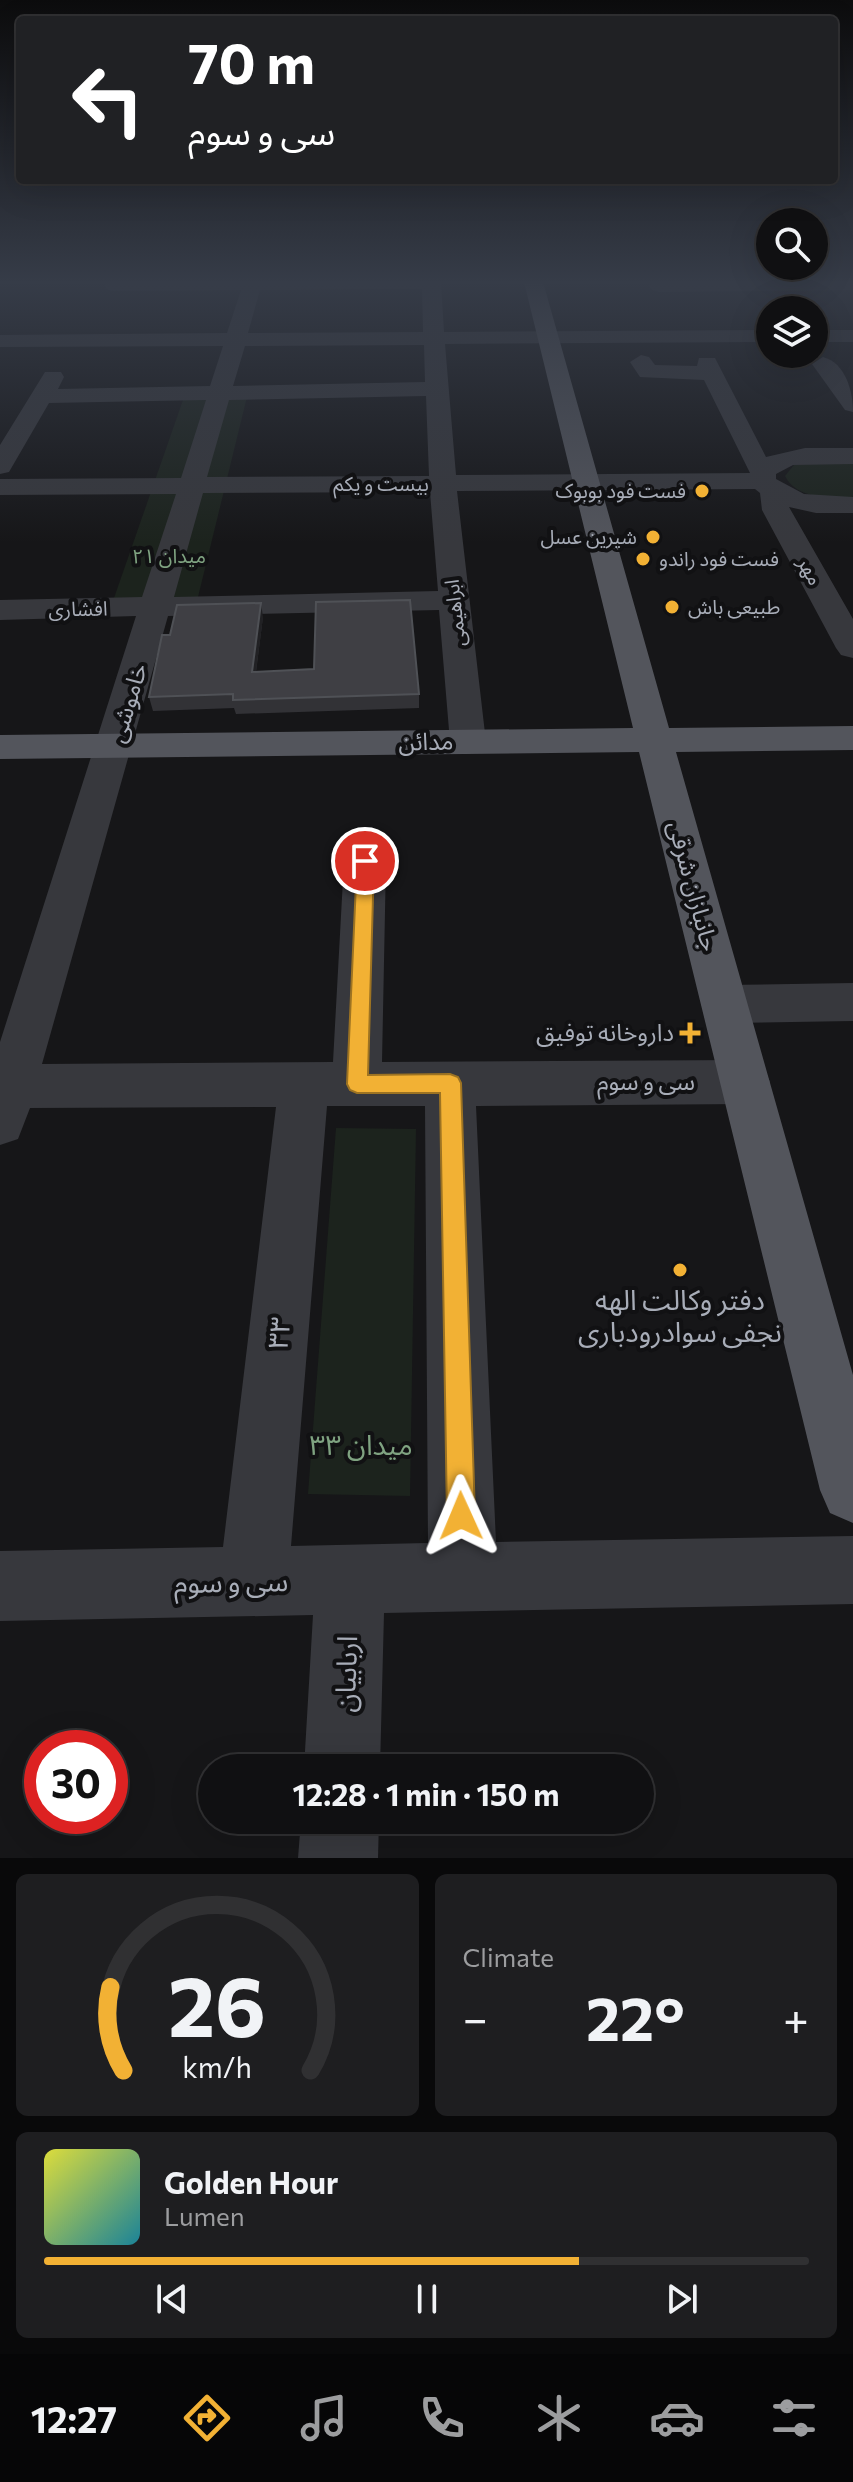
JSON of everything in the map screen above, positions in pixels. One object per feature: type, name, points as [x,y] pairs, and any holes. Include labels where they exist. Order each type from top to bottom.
[{"type":"main road","name":"جانبازان شرقی","points":[[556,369],[853,1490]]},
{"type":"main road","name":"مدائن","points":[[0,747],[853,738]]},
{"type":"street","name":"خاموشی","points":[[6,1104],[18,1002],[115,746],[228,369]]},
{"type":"street","name":"ابراهیمی","points":[[435,369],[468,742]]},
{"type":"street","name":"مهر","points":[[648,369],[648,372],[698,369]]},
{"type":"street","name":"مهر","points":[[709,369],[766,481],[776,510],[853,648]]},
{"type":"street","points":[[826,369],[853,405]]},
{"type":"street","points":[[0,466],[47,387],[221,392],[436,389]]},
{"type":"street","points":[[853,456],[788,457],[773,462],[766,481],[792,501],[815,505],[853,505]]},
{"type":"street","name":"بیست و یکم","points":[[0,487],[766,481]]},
{"type":"street","name":"افشاری","points":[[0,610],[454,600]]},
{"type":"street","name":"۳۳","points":[[254,1581],[365,861]]},
{"type":"street","points":[[724,1004],[853,1002]]},
{"type":"street","name":"سی و سوم","points":[[6,1104],[331,1084],[745,1082]]},
{"type":"street","points":[[450,1083],[463,1578]]},
{"type":"street","name":"سی و سوم","points":[[0,1586],[853,1570]]},
{"type":"street","name":"اربابیان","points":[[343,1754],[350,1580]]},
{"type":"street","points":[[338,1858],[339,1834]]},
{"type":"green space","name":"میدان ۲۱","points":[[184,397],[247,397],[198,597],[114,598]]},
{"type":"green space","points":[[853,461],[853,498],[806,493],[790,484],[785,476],[794,465]]},
{"type":"green space","name":"میدان ۳۳","points":[[336,1128],[416,1129],[410,1496],[308,1494]]},
{"type":"building","points":[[410,600],[419,694],[233,700],[233,694],[149,697],[162,635],[170,635],[177,605],[261,603],[252,672],[314,669],[316,602]]},
{"type":"place","name":"فست فود بوبوک","points":[[702,491]]},
{"type":"place","name":"شیرین عسل","points":[[653,537]]},
{"type":"place","name":"فست فود راندو","points":[[643,559]]},
{"type":"place","name":"طبیعی باش","points":[[672,607]]},
{"type":"place","name":"داروخانه توفیق","points":[[690,1033]]},
{"type":"place","name":"دفتر وکالت الهه نجفی سوادرودباری","points":[[680,1270]]},
{"type":"route","points":[[365,861],[357,1084],[450,1083],[461,1516]]}]
